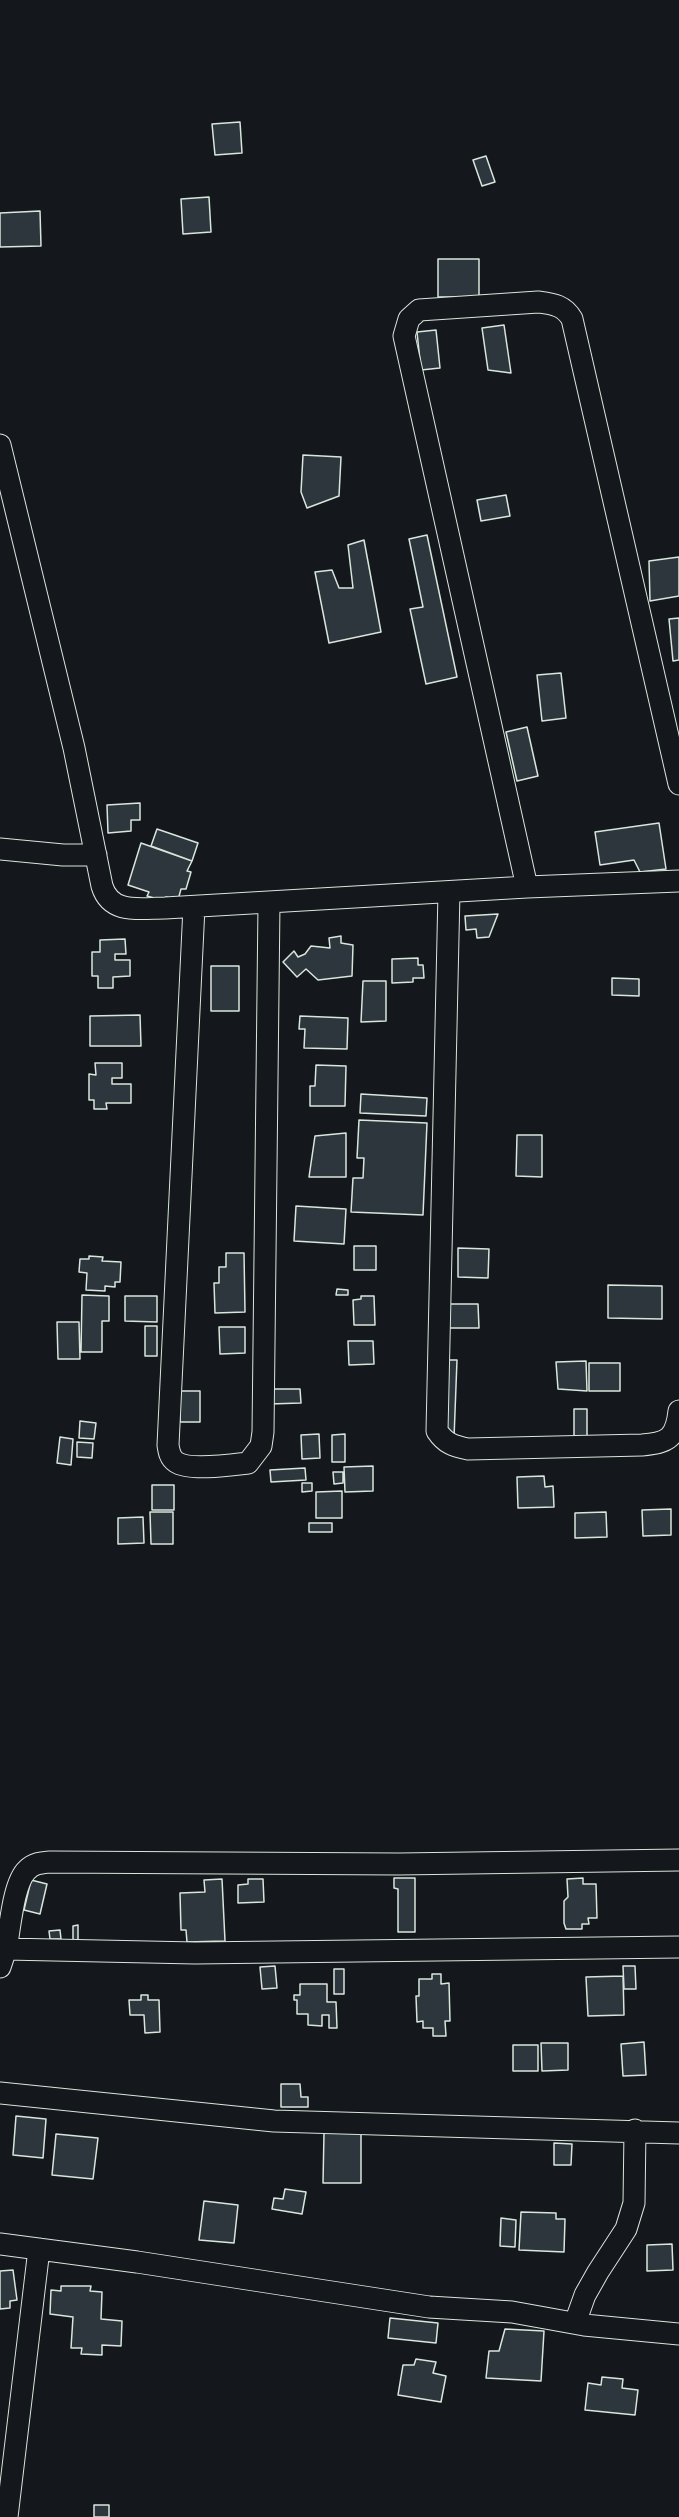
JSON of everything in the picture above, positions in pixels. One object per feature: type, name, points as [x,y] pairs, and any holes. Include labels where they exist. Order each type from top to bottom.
[{"type":"street","points":[[527,887],[404,336],[410,319],[419,310],[538,302],[557,305],[568,312],[572,319],[679,784]]},
{"type":"street","points":[[0,445],[4,481],[74,748],[105,895],[114,905],[124,909],[194,907],[527,887],[679,881]]},
{"type":"street","points":[[0,849],[63,855],[96,855]]},
{"type":"street","points":[[449,892],[437,1431],[444,1441],[468,1449],[657,1444],[669,1439],[678,1426],[679,1411]]},
{"type":"street","points":[[194,907],[168,1445],[170,1456],[175,1462],[185,1466],[248,1463],[261,1446],[269,903]]},
{"type":"street","points":[[679,1860],[399,1864],[50,1862],[35,1864],[20,1880],[3,1958],[195,1953],[679,1947]]},
{"type":"street","points":[[0,2093],[274,2121],[679,2133]]},
{"type":"street","points":[[575,2323],[593,2280],[626,2229],[634,2203],[635,2130]]},
{"type":"street","points":[[0,2244],[429,2307],[512,2312],[575,2323],[679,2334]]},
{"type":"street","points":[[7,2517],[39,2250]]},
{"type":"building","points":[[240,122],[242,153],[215,155],[212,124]]},
{"type":"building","points":[[486,156],[495,182],[482,186],[473,160]]},
{"type":"building","points":[[209,197],[211,232],[183,234],[181,199]]},
{"type":"building","points":[[40,211],[41,246],[0,247],[0,213]]},
{"type":"building","points":[[438,259],[479,259],[479,297],[438,297]]},
{"type":"building","points":[[504,325],[511,373],[488,370],[482,328]]},
{"type":"building","points":[[436,330],[440,368],[421,370],[417,332]]},
{"type":"building","points":[[303,455],[341,457],[339,496],[307,508],[301,492]]},
{"type":"building","points":[[506,495],[510,516],[481,521],[477,500]]},
{"type":"building","points":[[427,535],[457,677],[426,684],[410,609],[423,607],[409,539]]},
{"type":"building","points":[[364,540],[381,632],[329,643],[315,572],[332,570],[339,588],[353,588],[348,545]]},
{"type":"building","points":[[679,557],[679,596],[650,601],[649,561]]},
{"type":"building","points":[[679,618],[679,660],[673,661],[669,619]]},
{"type":"building","points":[[561,673],[566,718],[542,721],[537,675]]},
{"type":"building","points":[[527,727],[538,776],[517,781],[506,732]]},
{"type":"building","points":[[140,803],[140,820],[131,820],[131,831],[108,833],[107,805]]},
{"type":"building","points":[[659,823],[666,869],[640,872],[634,860],[600,865],[595,832]]},
{"type":"building","points":[[157,829],[198,843],[192,861],[151,846]]},
{"type":"building","points":[[141,843],[192,861],[187,871],[191,872],[186,889],[181,889],[178,900],[166,897],[165,901],[147,896],[149,892],[128,885]]},
{"type":"building","points":[[498,914],[489,937],[477,938],[476,929],[466,930],[465,916]]},
{"type":"building","points":[[341,936],[341,943],[353,945],[352,976],[318,980],[306,969],[297,977],[283,962],[294,951],[298,957],[305,954],[311,946],[330,948],[329,938]]},
{"type":"building","points":[[125,939],[126,954],[115,954],[115,960],[130,960],[130,976],[113,977],[113,988],[98,988],[98,976],[92,976],[92,952],[100,952],[100,940]]},
{"type":"building","points":[[418,958],[418,965],[423,965],[424,978],[413,978],[413,982],[392,983],[392,959]]},
{"type":"building","points":[[211,966],[239,966],[239,1011],[211,1011]]},
{"type":"building","points":[[612,978],[639,979],[639,996],[612,995]]},
{"type":"building","points":[[363,981],[386,981],[386,1021],[361,1022]]},
{"type":"building","points":[[140,1015],[141,1046],[90,1046],[90,1016]]},
{"type":"building","points":[[300,1016],[348,1018],[347,1049],[304,1048],[305,1029],[299,1029]]},
{"type":"building","points":[[95,1063],[122,1063],[122,1078],[112,1078],[112,1084],[131,1084],[131,1103],[106,1103],[107,1109],[94,1109],[94,1100],[89,1100],[89,1074],[96,1075]]},
{"type":"building","points":[[316,1065],[346,1066],[345,1106],[310,1106],[310,1086],[315,1086]]},
{"type":"building","points":[[361,1094],[427,1098],[426,1116],[360,1113]]},
{"type":"building","points":[[359,1120],[427,1123],[423,1215],[351,1212],[353,1178],[363,1178],[364,1158],[357,1158]]},
{"type":"building","points":[[346,1133],[346,1177],[309,1177],[315,1136]]},
{"type":"building","points":[[517,1135],[542,1135],[542,1177],[516,1176]]},
{"type":"building","points":[[296,1206],[346,1209],[344,1244],[294,1241]]},
{"type":"building","points":[[354,1246],[376,1246],[376,1270],[354,1270]]},
{"type":"building","points":[[458,1248],[489,1249],[488,1278],[458,1277]]},
{"type":"building","points":[[226,1253],[244,1253],[245,1312],[215,1313],[214,1283],[219,1283],[219,1267],[226,1267]]},
{"type":"building","points":[[89,1256],[103,1257],[102,1261],[121,1262],[120,1282],[115,1282],[115,1287],[105,1286],[105,1291],[86,1290],[87,1273],[79,1272],[80,1259],[89,1259]]},
{"type":"building","points":[[608,1285],[662,1286],[662,1319],[608,1318]]},
{"type":"building","points":[[337,1289],[348,1290],[348,1295],[336,1295]]},
{"type":"building","points":[[82,1295],[109,1296],[109,1321],[102,1321],[102,1352],[81,1352]]},
{"type":"building","points":[[125,1296],[157,1296],[157,1322],[125,1321]]},
{"type":"building","points":[[361,1296],[374,1296],[375,1325],[354,1325],[353,1300],[361,1299]]},
{"type":"building","points":[[449,1304],[478,1304],[479,1328],[449,1328]]},
{"type":"building","points":[[57,1322],[79,1322],[80,1359],[58,1359]]},
{"type":"building","points":[[145,1326],[157,1326],[157,1356],[145,1356]]},
{"type":"building","points":[[219,1327],[245,1327],[245,1353],[220,1354]]},
{"type":"building","points":[[348,1341],[373,1341],[374,1364],[349,1365]]},
{"type":"building","points":[[446,1360],[457,1360],[454,1438],[443,1438]]},
{"type":"building","points":[[586,1361],[587,1391],[558,1389],[556,1362]]},
{"type":"building","points":[[589,1363],[620,1363],[620,1391],[589,1391]]},
{"type":"building","points":[[269,1389],[300,1389],[301,1403],[269,1404]]},
{"type":"building","points":[[180,1391],[200,1391],[200,1422],[180,1422]]},
{"type":"building","points":[[574,1409],[587,1409],[587,1437],[574,1437]]},
{"type":"building","points":[[80,1421],[96,1423],[94,1439],[79,1438]]},
{"type":"building","points":[[319,1434],[320,1458],[302,1459],[301,1435]]},
{"type":"building","points":[[345,1434],[345,1462],[332,1462],[332,1435]]},
{"type":"building","points":[[60,1437],[73,1439],[71,1465],[57,1463]]},
{"type":"building","points":[[77,1442],[93,1443],[92,1458],[77,1457]]},
{"type":"building","points":[[373,1466],[373,1491],[345,1492],[344,1467]]},
{"type":"building","points":[[305,1468],[306,1480],[271,1482],[270,1470]]},
{"type":"building","points":[[333,1472],[343,1472],[343,1483],[334,1484]]},
{"type":"building","points":[[544,1476],[545,1487],[553,1486],[554,1507],[518,1508],[517,1477]]},
{"type":"building","points":[[302,1483],[312,1483],[312,1491],[302,1492]]},
{"type":"building","points":[[152,1485],[174,1485],[174,1510],[152,1510]]},
{"type":"building","points":[[342,1491],[342,1518],[316,1518],[316,1492]]},
{"type":"building","points":[[671,1509],[671,1535],[643,1536],[642,1510]]},
{"type":"building","points":[[150,1512],[173,1512],[173,1544],[151,1544]]},
{"type":"building","points":[[606,1512],[607,1537],[575,1538],[575,1513]]},
{"type":"building","points":[[143,1517],[144,1543],[118,1544],[118,1518]]},
{"type":"building","points":[[309,1523],[332,1523],[332,1532],[309,1532]]},
{"type":"building","points":[[394,1878],[415,1878],[415,1932],[398,1932],[398,1889],[394,1888]]},
{"type":"building","points":[[583,1878],[583,1884],[596,1884],[597,1918],[588,1918],[589,1924],[582,1924],[582,1929],[566,1929],[564,1901],[568,1897],[567,1879]]},
{"type":"building","points":[[222,1879],[225,1941],[187,1942],[186,1930],[181,1930],[180,1893],[205,1892],[204,1880]]},
{"type":"building","points":[[248,1879],[263,1879],[264,1902],[238,1903],[238,1885],[248,1884]]},
{"type":"building","points":[[31,1880],[47,1884],[40,1914],[24,1910]]},
{"type":"building","points":[[78,1925],[78,1940],[73,1940],[73,1926]]},
{"type":"building","points":[[60,1930],[61,1939],[50,1939],[49,1931]]},
{"type":"building","points":[[275,1966],[277,1988],[262,1989],[260,1967]]},
{"type":"building","points":[[623,1966],[635,1966],[636,1989],[624,1989]]},
{"type":"building","points":[[334,1969],[344,1969],[344,1994],[334,1994]]},
{"type":"building","points":[[432,1974],[441,1974],[441,1984],[449,1983],[450,2021],[445,2021],[446,2036],[433,2036],[433,2028],[423,2028],[423,2021],[417,2022],[416,1996],[419,1996],[419,1979],[432,1979]]},
{"type":"building","points":[[623,1976],[624,2015],[588,2016],[586,1977]]},
{"type":"building","points":[[300,1984],[327,1984],[327,2002],[336,2002],[337,2028],[329,2028],[329,2015],[322,2015],[322,2026],[308,2025],[308,2014],[297,2014],[297,2000],[294,2000],[294,1995],[300,1995]]},
{"type":"building","points":[[141,1995],[148,1995],[148,2000],[159,2000],[160,2032],[145,2033],[144,2015],[130,2015],[129,2000],[141,2000]]},
{"type":"building","points":[[644,2042],[646,2075],[623,2076],[621,2044]]},
{"type":"building","points":[[541,2043],[568,2043],[568,2070],[542,2071]]},
{"type":"building","points":[[513,2045],[538,2045],[538,2071],[513,2071]]},
{"type":"building","points":[[281,2084],[300,2084],[301,2097],[308,2097],[308,2107],[281,2107]]},
{"type":"building","points":[[16,2116],[46,2119],[43,2158],[13,2155]]},
{"type":"building","points":[[324,2133],[361,2133],[361,2183],[323,2183]]},
{"type":"building","points":[[56,2134],[98,2138],[93,2179],[52,2175]]},
{"type":"building","points":[[554,2143],[572,2144],[571,2165],[554,2165]]},
{"type":"building","points":[[285,2189],[306,2192],[302,2214],[272,2209],[274,2198],[283,2199]]},
{"type":"building","points":[[204,2201],[238,2205],[234,2243],[199,2240]]},
{"type":"building","points":[[521,2212],[556,2213],[556,2219],[565,2219],[564,2252],[519,2250]]},
{"type":"building","points":[[501,2218],[516,2220],[515,2247],[500,2246]]},
{"type":"building","points":[[672,2244],[673,2270],[647,2271],[647,2245]]},
{"type":"building","points":[[13,2270],[17,2300],[10,2301],[10,2308],[0,2309],[0,2271]]},
{"type":"building","points":[[61,2286],[91,2286],[90,2291],[102,2292],[101,2319],[122,2321],[121,2346],[102,2345],[102,2355],[81,2354],[82,2348],[71,2348],[73,2317],[50,2314],[51,2290],[61,2291]]},
{"type":"building","points":[[390,2318],[438,2323],[436,2343],[388,2338]]},
{"type":"building","points":[[505,2329],[544,2331],[541,2381],[486,2378],[489,2351],[499,2351]]},
{"type":"building","points":[[416,2359],[436,2362],[433,2373],[446,2376],[441,2402],[398,2395],[403,2365],[414,2365]]},
{"type":"building","points":[[602,2377],[623,2379],[622,2388],[638,2390],[635,2415],[585,2410],[588,2383],[601,2385]]},
{"type":"building","points":[[94,2505],[109,2505],[109,2517],[94,2517]]}]
